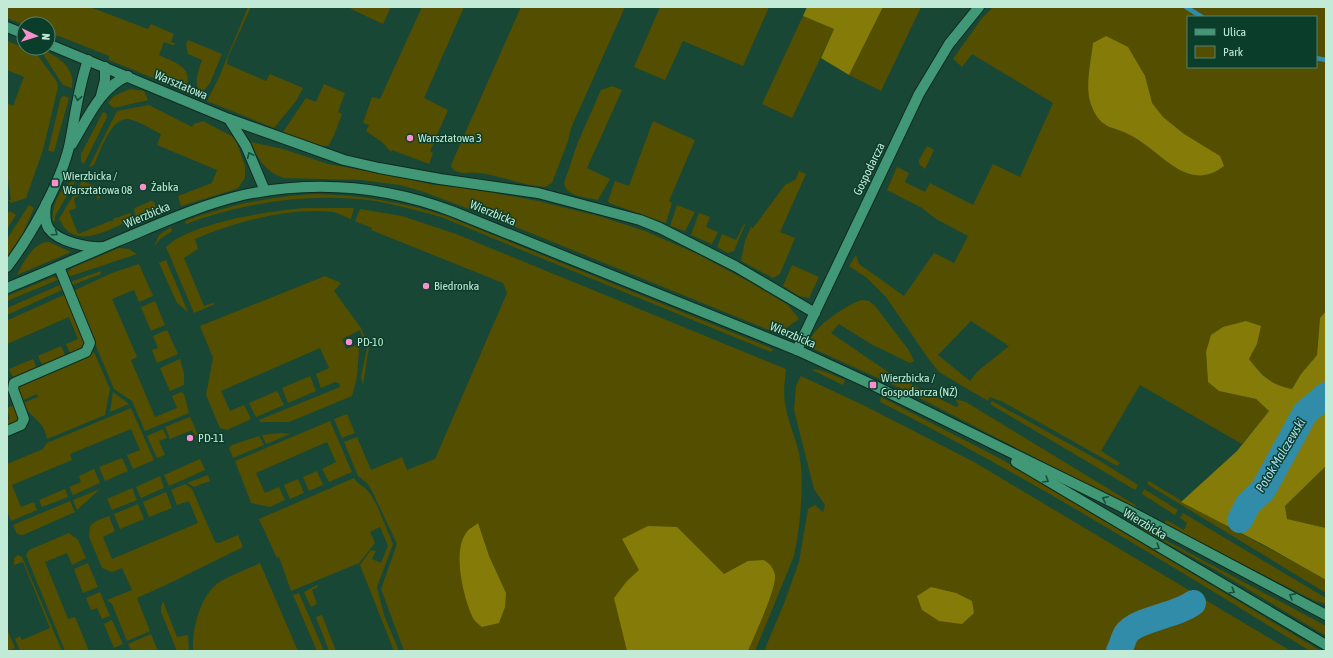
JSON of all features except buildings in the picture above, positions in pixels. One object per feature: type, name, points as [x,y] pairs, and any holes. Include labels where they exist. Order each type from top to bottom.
[{"type":"street","name":"Gospodarcza","points":[[797,350],[919,94],[949,44],[979,7]]},
{"type":"street","name":"Warsztatowa","points":[[56,47],[229,119],[360,165],[440,179],[538,193],[640,220],[660,228],[735,266],[815,313]]},
{"type":"street","points":[[7,267],[26,239],[48,198],[62,167],[68,149],[80,85],[88,60]]},
{"type":"street","points":[[101,97],[105,80],[105,67]]},
{"type":"street","points":[[68,149],[101,97],[113,84],[128,76]]},
{"type":"street","points":[[229,119],[246,146],[265,191]]},
{"type":"street","name":"Wierzbicka","points":[[7,288],[198,209],[265,191],[298,188],[339,187],[381,192],[418,199],[454,212],[797,350],[873,385],[1124,508],[1326,615]]},
{"type":"street","points":[[48,198],[46,223],[54,234],[87,247],[105,247]]},
{"type":"street","points":[[7,431],[21,425],[24,419],[13,388],[14,383],[86,352],[90,345],[59,267]]},
{"type":"street","name":"Wierzbicka","points":[[952,424],[1326,645]]},
{"type":"green space","points":[[7,7],[90,7],[148,29],[151,24],[174,34],[171,42],[176,44],[173,45],[164,42],[159,55],[178,64],[186,71],[188,77],[185,91],[109,60],[109,56],[56,36],[56,16],[16,16],[16,22],[7,18]]},
{"type":"green space","points":[[248,7],[251,7],[228,57],[227,64],[266,81],[270,74],[303,88],[296,101],[274,128],[207,101],[220,75]]},
{"type":"green space","points":[[352,7],[391,7],[383,24],[351,9]]},
{"type":"green space","points":[[422,7],[464,7],[424,98],[448,110],[430,151],[433,153],[429,164],[392,150],[391,152],[382,142],[366,131],[369,125],[363,123],[372,97],[380,99]]},
{"type":"green space","points":[[521,7],[625,7],[571,128],[568,141],[552,183],[545,187],[528,185],[486,174],[462,173],[455,171],[451,165]]},
{"type":"green space","points":[[660,7],[769,7],[743,66],[683,41],[665,80],[634,67]]},
{"type":"green space","points":[[883,7],[921,7],[881,91],[849,75]]},
{"type":"green space","points":[[993,7],[1326,7],[1326,311],[1320,318],[1317,355],[1301,374],[1292,389],[1277,386],[1257,370],[1249,359],[1257,344],[1206,352],[1208,382],[1225,392],[1256,399],[1269,411],[1242,444],[1140,385],[1101,451],[1120,463],[1117,466],[1003,402],[990,397],[988,401],[939,372],[886,297],[867,278],[849,266],[856,255],[859,264],[904,296],[934,253],[954,263],[968,236],[936,219],[922,208],[887,190],[897,167],[909,173],[905,182],[925,192],[930,183],[973,205],[993,164],[1020,177],[1053,103],[972,54],[962,67],[953,59],[982,18]],"holes":[[[971,321],[1009,346],[978,371],[970,381],[938,355]]]},
{"type":"green space","points":[[803,16],[834,29],[792,118],[762,104]]},
{"type":"green space","points":[[188,40],[222,54],[210,83],[202,93],[197,86],[197,82],[202,60],[188,54],[186,45]]},
{"type":"green space","points":[[7,41],[16,45],[16,56],[38,56],[57,82],[58,87],[43,150],[26,198],[11,203],[8,200],[11,200],[7,174],[7,103],[13,106],[24,77],[7,70]]},
{"type":"green space","points":[[44,56],[55,56],[67,67],[72,80],[72,88],[63,85]]},
{"type":"green space","points":[[324,84],[345,93],[338,112],[342,114],[328,146],[318,146],[283,132],[306,98],[316,102]]},
{"type":"green space","points":[[612,86],[622,90],[587,168],[610,179],[598,200],[578,196],[569,191],[564,183],[578,142],[601,90]]},
{"type":"green space","points":[[130,89],[144,91],[148,100],[114,108],[108,103],[114,96]]},
{"type":"green space","points":[[64,96],[69,98],[54,152],[48,151],[61,97]]},
{"type":"green space","points":[[149,105],[192,127],[194,124],[203,121],[235,138],[245,166],[245,178],[238,188],[181,206],[178,196],[212,183],[217,170],[157,145],[161,134],[130,119],[121,120],[116,124],[106,137],[94,165],[89,167],[117,111]]},
{"type":"green space","points":[[103,112],[106,113],[107,117],[84,164],[81,161],[81,154]]},
{"type":"green space","points":[[653,121],[695,140],[669,201],[672,203],[666,223],[609,203],[608,201],[615,181],[629,186]]},
{"type":"green space","points":[[251,142],[283,149],[328,164],[434,185],[466,188],[538,201],[602,217],[645,231],[697,254],[748,281],[788,305],[799,319],[779,334],[506,223],[424,192],[400,185],[361,180],[284,178],[267,169],[260,160]]},
{"type":"green space","points":[[927,146],[934,150],[925,169],[919,164],[919,160]]},
{"type":"green space","points":[[799,171],[806,174],[780,232],[795,238],[780,274],[773,278],[741,261],[745,241],[751,227],[753,228],[785,185],[796,179]]},
{"type":"green space","points":[[76,180],[55,216],[55,221],[53,221],[55,202],[58,196],[66,186]]},
{"type":"green space","points":[[82,181],[93,185],[100,198],[98,200],[94,190],[74,198],[76,208],[69,211],[78,234],[130,213],[132,217],[131,220],[92,236],[74,234],[66,229],[59,219]]},
{"type":"green space","points":[[316,194],[382,200],[446,216],[773,349],[771,352],[441,217],[392,204],[351,199],[303,199],[255,205],[208,216],[186,224],[185,221],[217,210],[250,202]]},
{"type":"green space","points":[[151,201],[154,202],[156,208],[155,211],[139,217],[136,216],[134,210],[135,208]]},
{"type":"green space","points":[[29,205],[34,208],[23,233],[7,257],[7,239]]},
{"type":"green space","points":[[677,205],[695,212],[685,231],[670,226]]},
{"type":"green space","points":[[307,208],[354,208],[351,219],[333,212],[316,211],[281,214],[244,222],[195,239],[198,249],[184,258],[204,306],[213,303],[215,304],[194,313],[166,247],[177,239],[193,231],[232,219]]},
{"type":"green space","points":[[360,209],[402,216],[456,234],[786,369],[784,399],[801,465],[802,491],[800,518],[794,556],[755,651],[404,651],[381,589],[397,544],[372,491],[367,483],[358,476],[344,442],[357,437],[371,470],[402,457],[407,470],[435,459],[507,293],[503,283],[371,230],[372,228],[355,221]]},
{"type":"green space","points":[[10,211],[16,215],[7,229],[7,214]]},
{"type":"green space","points":[[699,213],[710,217],[706,227],[718,232],[712,244],[691,235]]},
{"type":"green space","points":[[744,224],[745,225],[734,251],[728,253],[717,247],[722,234],[736,240]]},
{"type":"green space","points":[[171,227],[172,231],[160,239],[154,247],[159,235]]},
{"type":"green space","points":[[49,242],[71,252],[17,275],[26,259],[34,249],[39,245]]},
{"type":"green space","points":[[119,248],[129,249],[137,254],[68,277],[68,272],[72,268]]},
{"type":"green space","points":[[166,260],[188,312],[177,303],[159,263]]},
{"type":"green space","points":[[139,264],[153,296],[139,302],[134,290],[112,299],[137,357],[131,360],[155,417],[177,408],[172,396],[181,392],[184,394],[189,413],[145,431],[132,401],[114,389],[73,291],[112,273]]},
{"type":"green space","points":[[792,265],[819,277],[809,298],[799,296],[783,286]]},
{"type":"green space","points":[[101,271],[101,274],[70,286],[70,282]]},
{"type":"green space","points":[[325,276],[341,283],[334,291],[361,328],[369,347],[363,385],[361,377],[367,348],[360,330],[342,339],[346,349],[357,345],[359,349],[357,377],[352,396],[289,422],[260,422],[259,420],[340,387],[339,383],[335,382],[321,388],[316,374],[329,368],[320,348],[221,391],[230,411],[244,405],[251,419],[227,430],[220,428],[206,395],[213,358],[200,326]]},
{"type":"green space","points":[[53,277],[60,279],[7,301],[7,296]]},
{"type":"green space","points":[[62,284],[64,289],[7,315],[7,308]]},
{"type":"green space","points":[[66,294],[85,343],[84,348],[71,355],[66,344],[78,339],[69,317],[7,344],[8,320]]},
{"type":"green space","points":[[862,300],[869,301],[875,306],[908,349],[914,361],[910,363],[871,344],[839,324],[831,333],[891,374],[956,407],[959,405],[955,399],[966,402],[1135,505],[1139,511],[900,388],[814,349],[810,341],[817,330],[840,311]]},
{"type":"green space","points":[[155,301],[165,325],[151,331],[141,307]]},
{"type":"green space","points":[[167,330],[178,354],[157,363],[152,350],[158,348],[153,336]]},
{"type":"green space","points":[[61,346],[66,357],[43,367],[38,356]]},
{"type":"green space","points":[[94,352],[110,389],[105,415],[47,439],[43,427],[29,413],[23,403],[38,397],[37,394],[23,400],[16,385]]},
{"type":"green space","points":[[33,359],[37,369],[14,380],[9,369]]},
{"type":"green space","points":[[180,359],[184,374],[184,385],[170,391],[160,368]]},
{"type":"green space","points":[[815,369],[845,380],[843,385],[812,370]]},
{"type":"green space","points":[[310,376],[316,391],[288,403],[282,388]]},
{"type":"green space","points":[[801,376],[865,406],[974,462],[1291,651],[764,651],[783,606],[799,562],[808,509],[815,505],[823,512],[825,505],[814,489],[794,410],[796,386]]},
{"type":"green space","points":[[277,391],[284,405],[256,417],[249,403]]},
{"type":"green space","points":[[113,392],[129,404],[110,412]]},
{"type":"green space","points":[[881,397],[1001,459],[1321,651],[1311,651],[1302,646],[1041,489],[880,402]]},
{"type":"green space","points":[[992,401],[1100,461],[1138,485],[1135,490],[990,404]]},
{"type":"green space","points":[[16,405],[19,420],[7,427],[7,420],[10,419],[7,408]]},
{"type":"green space","points":[[131,408],[154,460],[133,469],[127,455],[140,450],[131,429],[70,454],[72,460],[12,485],[21,507],[34,502],[37,510],[11,521],[7,511],[7,464],[43,449],[47,443]]},
{"type":"green space","points":[[347,414],[355,433],[342,438],[334,419]]},
{"type":"green space","points":[[190,417],[198,435],[195,436],[192,430],[170,439],[165,427]]},
{"type":"green space","points":[[330,421],[352,472],[329,482],[322,469],[336,462],[327,442],[256,473],[265,493],[279,487],[285,500],[270,507],[251,503],[235,461]]},
{"type":"green space","points":[[163,429],[167,438],[159,441],[165,455],[157,458],[147,436]]},
{"type":"green space","points":[[280,433],[290,434],[266,444],[262,435]]},
{"type":"green space","points":[[259,436],[264,445],[233,458],[229,448],[232,445]]},
{"type":"green space","points":[[122,458],[128,471],[105,481],[99,467]]},
{"type":"green space","points":[[200,459],[205,470],[169,486],[164,475]]},
{"type":"green space","points":[[1326,466],[1326,528],[1286,519],[1285,506]]},
{"type":"green space","points":[[94,469],[100,483],[73,495],[69,487],[81,482],[79,476]]},
{"type":"green space","points":[[317,471],[323,485],[309,491],[303,477]]},
{"type":"green space","points":[[208,475],[210,481],[194,487],[187,483]]},
{"type":"green space","points":[[160,476],[164,488],[141,498],[136,487]]},
{"type":"green space","points":[[354,478],[372,497],[379,509],[393,544],[377,587],[384,615],[399,651],[394,651],[360,565],[371,550],[376,551],[372,559],[381,563],[388,546],[380,527],[370,532],[375,543],[359,563],[291,591],[279,557],[277,558],[259,519]]},
{"type":"green space","points":[[298,479],[304,493],[290,499],[284,485]]},
{"type":"green space","points":[[1149,481],[1192,507],[1326,580],[1326,593],[1147,484]]},
{"type":"green space","points":[[185,484],[192,489],[215,542],[219,543],[238,535],[243,547],[137,598],[150,631],[127,641],[112,604],[107,600],[132,590],[122,568],[112,572],[102,568],[89,537],[90,526],[96,521],[109,516],[115,531],[103,537],[112,559],[198,523],[189,501],[177,505],[171,490]]},
{"type":"green space","points":[[132,488],[137,500],[112,510],[107,499]]},
{"type":"green space","points":[[65,489],[68,497],[42,507],[39,500]]},
{"type":"green space","points":[[100,489],[77,510],[73,500]]},
{"type":"green space","points":[[1144,489],[1178,510],[1175,515],[1142,494]]},
{"type":"green space","points":[[166,492],[172,508],[149,517],[143,502]]},
{"type":"green space","points":[[70,501],[75,512],[23,535],[17,534],[13,525]]},
{"type":"green space","points":[[138,504],[144,519],[120,529],[114,514]]},
{"type":"green space","points":[[1183,513],[1326,598],[1326,604],[1315,601],[1164,525],[1166,520],[1184,530],[1187,523],[1180,518]]},
{"type":"green space","points":[[1137,525],[1326,626],[1326,636],[1219,572],[1143,530]]},
{"type":"green space","points":[[69,533],[78,540],[86,558],[72,565],[67,553],[45,562],[68,619],[75,617],[89,651],[65,651],[26,555],[29,550]]},
{"type":"green space","points":[[18,555],[22,557],[62,651],[20,651],[15,639],[20,636],[22,640],[50,628],[23,562],[14,565],[14,558]]},
{"type":"green space","points":[[88,563],[98,587],[83,593],[74,569]]},
{"type":"green space","points":[[260,563],[298,651],[193,651],[196,623],[208,594],[221,581]]},
{"type":"green space","points":[[317,585],[318,587],[312,590],[317,604],[311,607],[304,592]]},
{"type":"green space","points":[[100,592],[110,616],[102,619],[97,608],[91,610],[86,598]]},
{"type":"green space","points":[[299,593],[324,651],[317,651],[293,595]]},
{"type":"green space","points":[[163,601],[177,637],[188,635],[189,651],[177,651],[161,612]]},
{"type":"green space","points":[[322,615],[336,651],[329,651],[316,617]]},
{"type":"green space","points":[[112,620],[123,644],[114,648],[104,624]]},
{"type":"green space","points":[[7,629],[15,648],[7,651]]},
{"type":"green space","points":[[151,634],[158,651],[132,651],[128,644]]},
{"type":"shaded area","points":[[807,7],[883,7],[849,75],[821,58],[834,29],[803,16]]},
{"type":"shaded area","points":[[1106,36],[1128,47],[1145,76],[1152,103],[1163,117],[1184,134],[1220,156],[1224,166],[1211,173],[1199,175],[1187,173],[1176,168],[1132,136],[1104,124],[1100,120],[1092,107],[1088,92],[1088,84],[1093,43]]},
{"type":"shaded area","points":[[1326,311],[1326,466],[1285,506],[1287,519],[1326,528],[1326,580],[1266,546],[1181,502],[1237,451],[1269,411],[1256,399],[1219,391],[1208,382],[1206,352],[1211,335],[1223,327],[1246,321],[1261,326],[1257,344],[1249,359],[1268,379],[1278,385],[1292,389],[1301,374],[1317,355],[1320,318]]},
{"type":"shaded area","points":[[478,523],[489,556],[506,593],[505,607],[499,623],[482,627],[474,619],[466,599],[460,563],[462,541],[467,532]]},
{"type":"shaded area","points":[[648,526],[677,527],[724,574],[748,561],[764,560],[771,566],[775,575],[775,581],[748,651],[627,651],[614,598],[627,581],[639,570],[622,539]]},
{"type":"shaded area","points":[[931,587],[956,593],[972,601],[974,613],[962,624],[939,621],[922,610],[917,596]]},
{"type":"waterway","points":[[1186,7],[1200,16]]},
{"type":"waterway","points":[[1317,58],[1326,60]]},
{"type":"waterway","name":"Potok Malczewski","points":[[1240,520],[1248,504],[1263,490],[1305,413],[1326,395]]},
{"type":"waterway","name":"Potok Malczewski","points":[[1119,651],[1126,634],[1131,629],[1193,603]]},
{"type":"place","name":"Warsztatowa 3","points":[[410,138]]},
{"type":"place","name":"Wierzbicka / Warsztatowa 08","points":[[55,183]]},
{"type":"place","name":"Żabka","points":[[143,187]]},
{"type":"place","name":"Biedronka","points":[[426,286]]},
{"type":"place","name":"PD-10","points":[[349,342]]},
{"type":"place","name":"Wierzbicka / Gospodarcza (NŻ)","points":[[873,385]]},
{"type":"place","name":"PD-11","points":[[190,438]]}]
